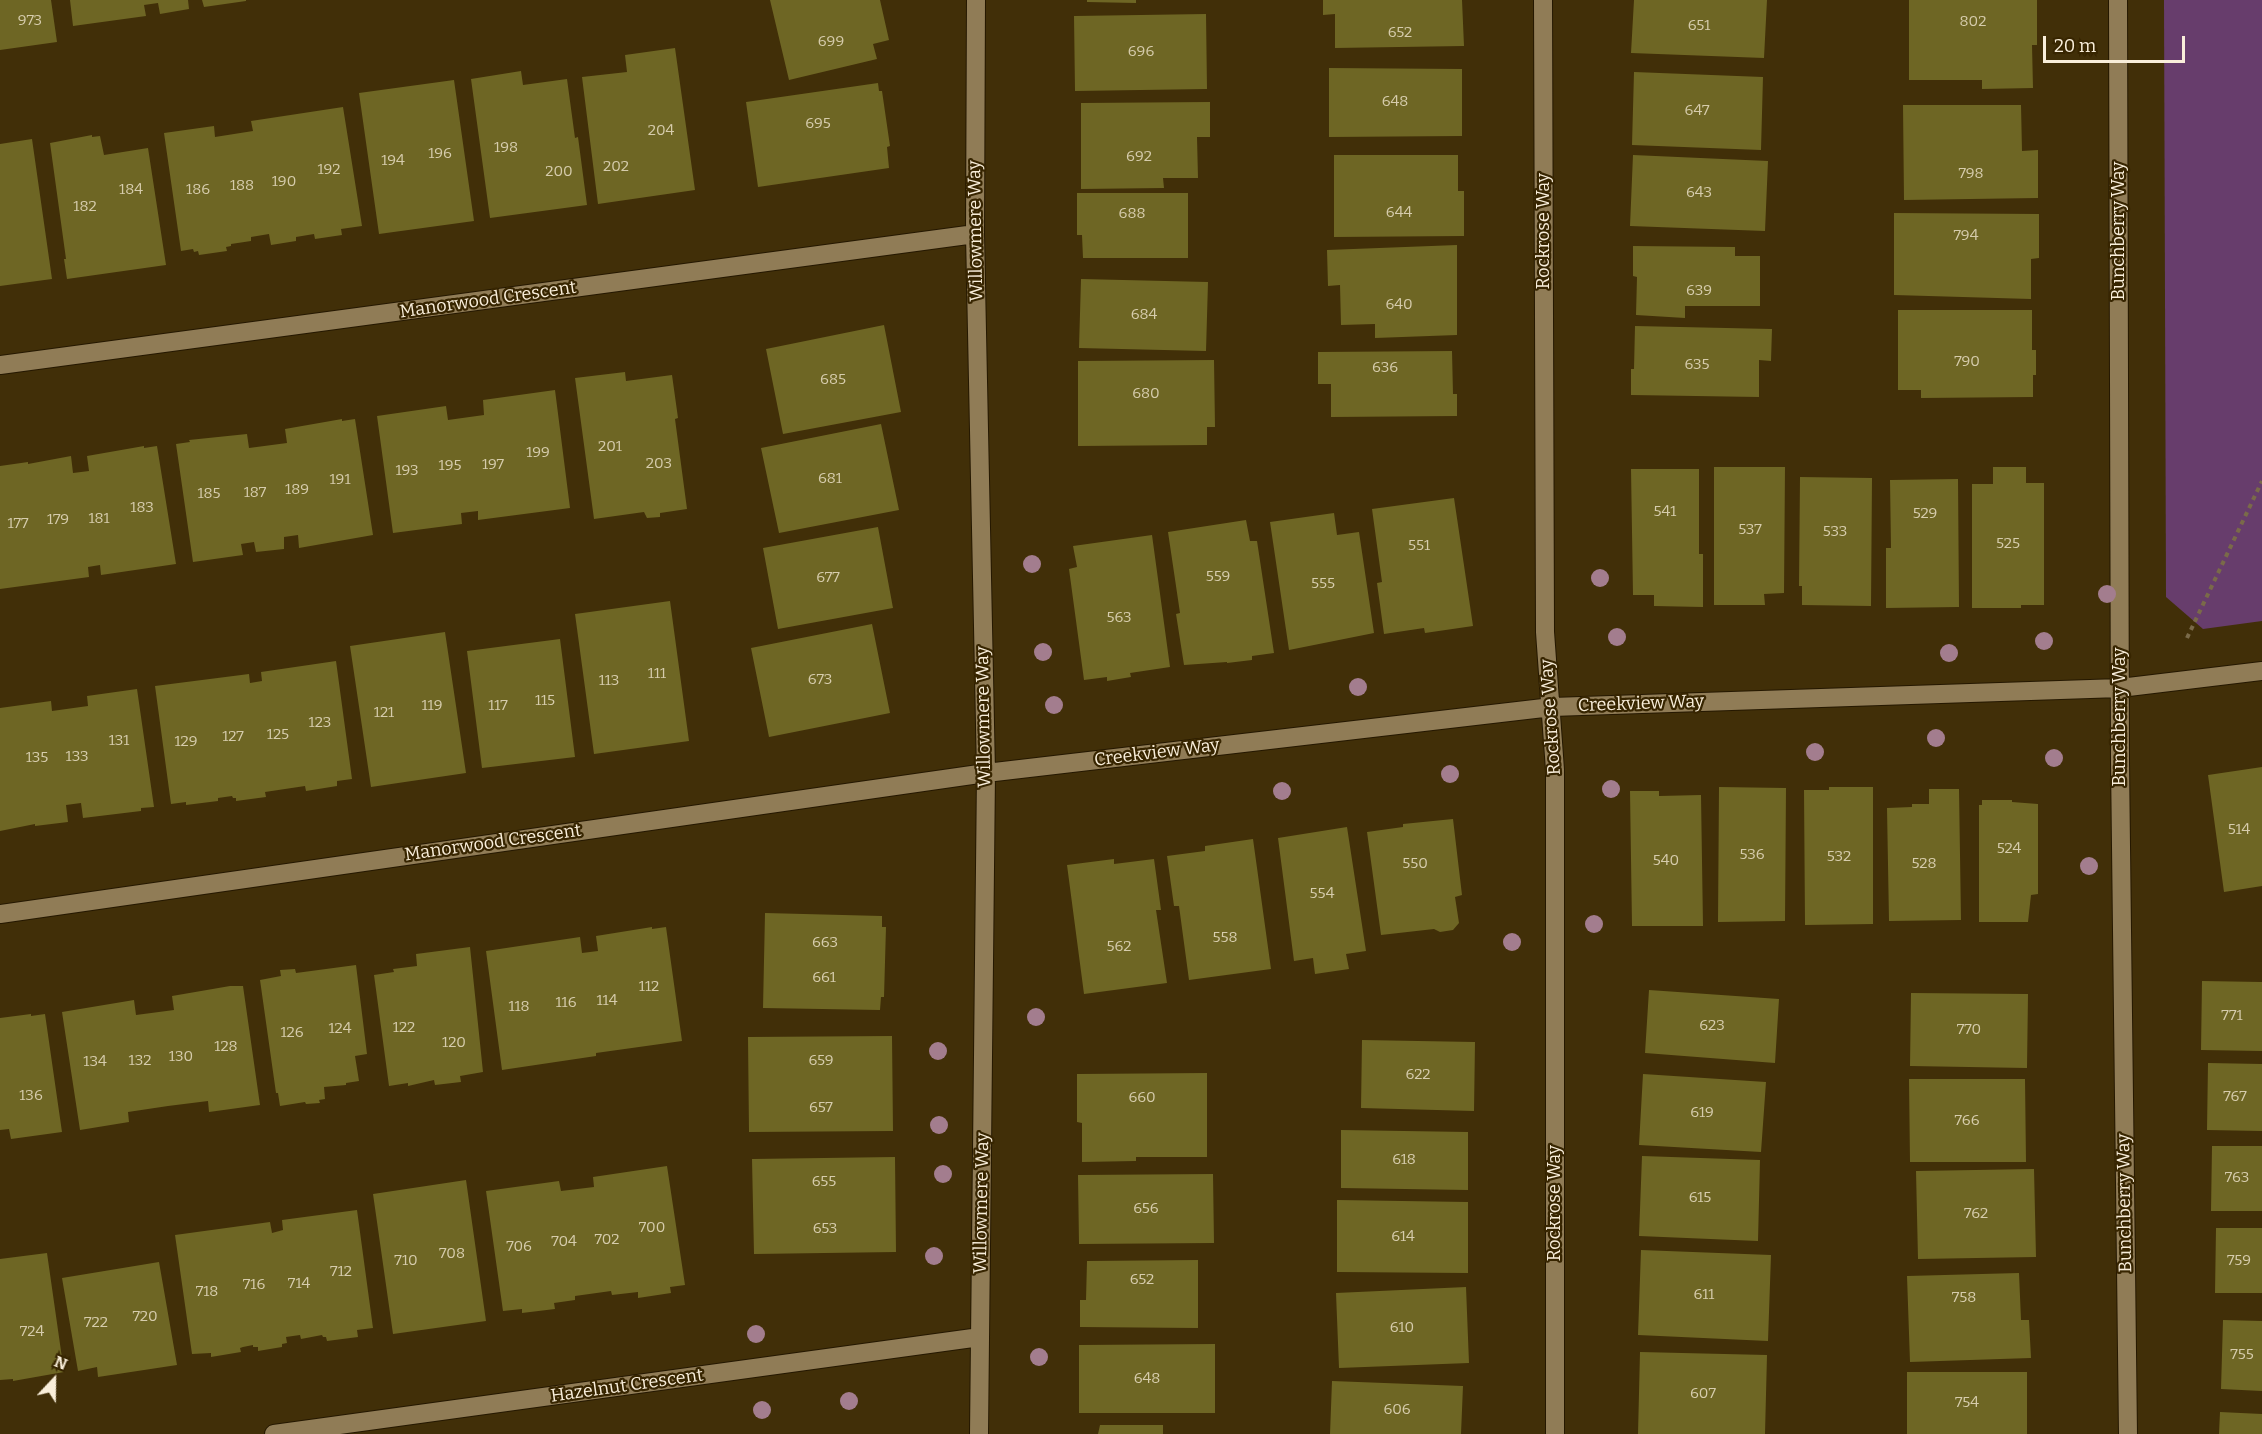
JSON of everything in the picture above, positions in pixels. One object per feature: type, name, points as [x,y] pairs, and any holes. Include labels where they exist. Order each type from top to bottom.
[{"type":"street","name":"Willowmere Way","points":[[976,0],[975,234],[986,773],[979,1434]]},
{"type":"street","name":"Rockrose Way","points":[[1543,0],[1545,632],[1555,770],[1555,1434]]},
{"type":"street","name":"Bunchberry Way","points":[[2118,0],[2120,688],[2128,1434]]},
{"type":"street","name":"Manorwood Crescent","points":[[0,365],[975,234]]},
{"type":"street","name":"Creekview Way","points":[[986,773],[1552,707],[2120,688],[2262,671]]},
{"type":"street","name":"Manorwood Crescent","points":[[0,914],[986,773]]},
{"type":"street","name":"Hazelnut Crescent","points":[[274,1434],[980,1337]]},
{"type":"path","points":[[2187,638],[2262,481]]},
{"type":"shaded area","points":[[2164,0],[2262,0],[2262,621],[2203,629],[2166,597]]},
{"type":"building","points":[[0,0],[51,0],[57,42],[0,50]]},
{"type":"building","points":[[70,0],[188,0],[189,9],[160,14],[158,3],[144,5],[146,16],[73,26]]},
{"type":"building","points":[[202,0],[246,0],[246,1],[204,7]]},
{"type":"building","points":[[770,0],[880,0],[889,40],[873,44],[877,59],[789,80]]},
{"type":"building","points":[[1087,0],[1136,0],[1136,3],[1087,2]]},
{"type":"building","points":[[1323,0],[1462,0],[1464,46],[1335,48],[1335,14],[1323,15]]},
{"type":"building","points":[[1634,0],[1767,0],[1764,58],[1631,53]]},
{"type":"building","points":[[1909,0],[2037,0],[2037,45],[2032,45],[2033,88],[1982,89],[1982,80],[1909,80]]},
{"type":"building","points":[[1206,14],[1207,89],[1075,91],[1074,16]]},
{"type":"building","points":[[675,48],[695,190],[598,204],[582,77],[627,72],[625,55]]},
{"type":"building","points":[[1329,68],[1462,69],[1462,136],[1329,137]]},
{"type":"building","points":[[521,71],[523,85],[567,79],[587,205],[490,218],[471,79]]},
{"type":"building","points":[[1634,72],[1763,77],[1761,150],[1632,145]]},
{"type":"building","points":[[454,80],[474,221],[379,234],[359,93]]},
{"type":"building","points":[[878,83],[879,91],[882,91],[890,146],[887,147],[889,168],[758,187],[746,102]]},
{"type":"building","points":[[1210,102],[1210,137],[1197,137],[1198,178],[1163,178],[1164,188],[1081,189],[1081,103]]},
{"type":"building","points":[[1903,105],[2021,105],[2022,151],[2038,150],[2038,198],[1904,200]]},
{"type":"building","points":[[343,107],[362,226],[341,229],[342,235],[315,239],[314,234],[296,237],[296,241],[271,245],[269,234],[251,237],[251,241],[231,244],[226,247],[227,251],[199,255],[198,251],[194,252],[193,249],[181,251],[164,133],[214,126],[215,137],[253,131],[251,121]]},
{"type":"building","points":[[92,135],[92,137],[100,136],[104,155],[148,148],[166,265],[67,279],[50,143]]},
{"type":"building","points":[[32,139],[52,279],[0,286],[0,144]]},
{"type":"building","points":[[1334,155],[1458,155],[1458,191],[1464,191],[1464,236],[1334,237]]},
{"type":"building","points":[[1633,155],[1768,161],[1765,231],[1630,226]]},
{"type":"building","points":[[1077,193],[1188,193],[1188,258],[1083,258],[1082,235],[1077,235]]},
{"type":"building","points":[[1894,213],[2039,214],[2039,258],[2031,259],[2031,299],[1894,295]]},
{"type":"building","points":[[1457,245],[1457,335],[1375,338],[1375,324],[1341,325],[1340,285],[1328,286],[1327,250]]},
{"type":"building","points":[[1633,246],[1735,247],[1735,256],[1760,256],[1760,306],[1685,306],[1685,318],[1636,315],[1637,277],[1633,276]]},
{"type":"building","points":[[1081,279],[1208,282],[1206,351],[1079,348]]},
{"type":"building","points":[[1898,310],[2032,310],[2032,350],[2036,350],[2033,397],[1921,398],[1921,390],[1898,390]]},
{"type":"building","points":[[884,325],[901,412],[783,434],[766,349]]},
{"type":"building","points":[[1635,326],[1772,329],[1771,361],[1759,360],[1759,397],[1631,395]]},
{"type":"building","points":[[1452,351],[1453,394],[1457,394],[1457,416],[1331,417],[1331,384],[1318,384],[1318,352]]},
{"type":"building","points":[[1214,360],[1215,427],[1207,427],[1207,445],[1078,446],[1078,361]]},
{"type":"building","points":[[625,372],[626,381],[672,375],[678,418],[675,419],[687,509],[660,513],[660,517],[647,518],[644,512],[594,519],[575,378]]},
{"type":"building","points":[[555,390],[570,508],[478,520],[478,511],[461,513],[462,524],[393,533],[377,416],[446,406],[448,420],[484,415],[483,400]]},
{"type":"building","points":[[342,419],[342,421],[355,419],[373,535],[299,548],[298,535],[284,537],[284,549],[256,552],[254,542],[241,544],[243,555],[193,562],[176,444],[190,442],[189,440],[247,434],[249,448],[287,443],[285,429]]},
{"type":"building","points":[[881,424],[899,510],[779,533],[761,448]]},
{"type":"building","points":[[144,446],[144,448],[157,446],[176,564],[101,575],[100,565],[88,567],[89,577],[0,589],[0,466],[28,462],[28,464],[71,456],[73,473],[89,471],[87,456]]},
{"type":"building","points":[[1714,467],[1785,467],[1784,593],[1764,594],[1765,605],[1714,605]]},
{"type":"building","points":[[1993,467],[2026,467],[2026,483],[2044,483],[2044,605],[2021,605],[2021,608],[1972,608],[1972,484],[1993,484]]},
{"type":"building","points":[[1631,469],[1699,469],[1699,554],[1703,554],[1703,607],[1654,606],[1654,595],[1633,595]]},
{"type":"building","points":[[1800,477],[1872,478],[1871,606],[1802,605],[1802,586],[1799,586]]},
{"type":"building","points":[[1958,479],[1959,607],[1886,608],[1886,548],[1891,548],[1890,480]]},
{"type":"building","points":[[1454,498],[1473,626],[1425,633],[1424,628],[1384,634],[1377,583],[1382,582],[1372,509]]},
{"type":"building","points":[[1334,513],[1337,535],[1359,532],[1374,633],[1289,650],[1270,522]]},
{"type":"building","points":[[1246,520],[1250,541],[1257,541],[1274,653],[1252,656],[1252,660],[1184,665],[1176,614],[1180,613],[1168,532]]},
{"type":"building","points":[[878,527],[893,608],[778,629],[763,548]]},
{"type":"building","points":[[1152,535],[1170,667],[1130,673],[1131,677],[1107,681],[1107,677],[1084,680],[1069,569],[1077,567],[1073,546]]},
{"type":"building","points":[[670,601],[689,741],[594,754],[575,614]]},
{"type":"building","points":[[872,624],[890,713],[769,737],[751,648]]},
{"type":"building","points":[[445,632],[466,773],[371,787],[350,646]]},
{"type":"building","points":[[560,639],[575,757],[482,768],[467,651]]},
{"type":"building","points":[[336,661],[352,779],[337,781],[337,786],[306,791],[305,786],[265,792],[266,797],[236,801],[236,798],[232,796],[218,798],[218,801],[186,805],[186,802],[171,804],[155,686],[249,674],[250,683],[262,681],[261,672]]},
{"type":"building","points":[[137,689],[154,807],[141,808],[141,811],[83,818],[81,803],[66,805],[68,822],[35,826],[35,824],[0,831],[0,708],[51,701],[52,711],[88,706],[87,696]]},
{"type":"building","points":[[2262,767],[2262,886],[2224,892],[2208,775]]},
{"type":"building","points":[[1719,787],[1786,788],[1785,921],[1718,922]]},
{"type":"building","points":[[1829,787],[1873,787],[1873,924],[1805,925],[1804,790],[1829,790]]},
{"type":"building","points":[[1929,789],[1959,789],[1961,920],[1889,921],[1887,808],[1929,804]]},
{"type":"building","points":[[1630,791],[1659,791],[1659,796],[1701,795],[1703,926],[1632,926]]},
{"type":"building","points":[[1982,800],[2012,800],[2012,802],[2038,804],[2038,894],[2031,895],[2028,922],[1979,922],[1979,805],[1982,805]]},
{"type":"building","points":[[1453,819],[1462,895],[1455,897],[1459,923],[1453,930],[1440,932],[1434,929],[1381,935],[1367,832],[1403,827],[1403,824]]},
{"type":"building","points":[[1347,827],[1366,951],[1346,954],[1349,969],[1315,974],[1313,958],[1294,961],[1278,838]]},
{"type":"building","points":[[1253,839],[1271,969],[1189,980],[1179,906],[1174,906],[1167,856],[1205,851],[1205,846]]},
{"type":"building","points":[[1114,859],[1114,864],[1154,859],[1161,910],[1156,910],[1167,983],[1084,994],[1067,865]]},
{"type":"building","points":[[765,913],[882,916],[882,927],[886,927],[884,997],[881,997],[880,1010],[763,1008]]},
{"type":"building","points":[[652,927],[652,929],[666,927],[682,1041],[596,1053],[596,1056],[502,1070],[486,951],[580,937],[582,953],[598,951],[596,936]]},
{"type":"building","points":[[470,947],[483,1072],[460,1076],[461,1082],[435,1085],[434,1080],[408,1086],[408,1083],[389,1086],[374,975],[394,972],[393,969],[417,966],[416,954]]},
{"type":"building","points":[[356,965],[367,1054],[355,1056],[359,1081],[324,1087],[325,1099],[319,1100],[320,1103],[306,1104],[305,1102],[280,1106],[278,1093],[276,1093],[260,980],[281,976],[280,970],[295,969],[296,973]]},
{"type":"building","points":[[2202,981],[2262,982],[2262,1051],[2201,1050]]},
{"type":"building","points":[[230,986],[243,986],[260,1105],[209,1112],[208,1101],[168,1106],[128,1112],[129,1122],[80,1130],[62,1012],[134,1000],[136,1015],[174,1010],[172,996]]},
{"type":"building","points":[[1649,990],[1779,999],[1775,1063],[1645,1053]]},
{"type":"building","points":[[1911,993],[2028,994],[2027,1068],[1910,1066]]},
{"type":"building","points":[[31,1014],[31,1016],[45,1014],[62,1132],[11,1139],[9,1129],[0,1130],[0,1018]]},
{"type":"building","points":[[892,1036],[893,1131],[749,1132],[748,1037]]},
{"type":"building","points":[[1362,1040],[1475,1042],[1474,1111],[1361,1108]]},
{"type":"building","points":[[2208,1063],[2262,1064],[2262,1131],[2207,1130]]},
{"type":"building","points":[[1207,1073],[1207,1157],[1136,1157],[1136,1161],[1082,1162],[1082,1123],[1077,1122],[1077,1074]]},
{"type":"building","points":[[1643,1074],[1766,1082],[1761,1152],[1639,1145]]},
{"type":"building","points":[[1909,1079],[2025,1079],[2026,1162],[1910,1162]]},
{"type":"building","points":[[1341,1130],[1468,1132],[1468,1190],[1341,1188]]},
{"type":"building","points":[[2212,1146],[2262,1146],[2262,1211],[2211,1211]]},
{"type":"building","points":[[1642,1156],[1760,1160],[1758,1241],[1639,1236]]},
{"type":"building","points":[[895,1157],[896,1252],[754,1254],[752,1159]]},
{"type":"building","points":[[667,1166],[685,1285],[670,1287],[671,1293],[638,1298],[638,1292],[612,1295],[611,1291],[575,1296],[575,1300],[554,1303],[555,1309],[522,1313],[522,1309],[503,1311],[486,1191],[559,1181],[561,1191],[594,1187],[593,1177]]},
{"type":"building","points":[[2034,1169],[2036,1257],[1918,1259],[1916,1171]]},
{"type":"building","points":[[1213,1174],[1214,1243],[1079,1244],[1078,1175]]},
{"type":"building","points":[[466,1180],[486,1321],[393,1334],[373,1194]]},
{"type":"building","points":[[1337,1200],[1468,1202],[1468,1273],[1337,1272]]},
{"type":"building","points":[[357,1210],[373,1328],[357,1330],[358,1337],[327,1341],[322,1335],[301,1339],[300,1335],[286,1337],[287,1343],[282,1344],[282,1347],[258,1351],[258,1347],[253,1347],[253,1345],[240,1348],[241,1352],[211,1357],[211,1353],[192,1354],[175,1235],[270,1222],[272,1233],[283,1230],[282,1220]]},
{"type":"building","points":[[2216,1228],[2262,1228],[2262,1293],[2215,1293]]},
{"type":"building","points":[[1641,1250],[1771,1255],[1768,1341],[1638,1335]]},
{"type":"building","points":[[47,1253],[64,1372],[13,1381],[13,1379],[0,1380],[0,1259]]},
{"type":"building","points":[[1198,1260],[1198,1328],[1080,1327],[1080,1300],[1086,1300],[1087,1261]]},
{"type":"building","points":[[159,1262],[177,1365],[98,1377],[97,1367],[78,1371],[62,1278]]},
{"type":"building","points":[[2019,1273],[2021,1320],[2029,1320],[2031,1358],[1910,1362],[1907,1276]]},
{"type":"building","points":[[1466,1287],[1469,1363],[1339,1368],[1336,1293]]},
{"type":"building","points":[[2223,1320],[2262,1321],[2262,1391],[2221,1389]]},
{"type":"building","points":[[1215,1344],[1215,1413],[1079,1413],[1079,1345]]},
{"type":"building","points":[[1640,1352],[1767,1355],[1765,1434],[1638,1434]]},
{"type":"building","points":[[1907,1372],[2027,1372],[2027,1434],[1907,1434]]},
{"type":"building","points":[[1332,1381],[1463,1386],[1461,1434],[1330,1434]]},
{"type":"building","points":[[2220,1412],[2262,1414],[2262,1434],[2219,1434]]},
{"type":"building","points":[[1100,1425],[1163,1425],[1163,1434],[1098,1434]]}]
